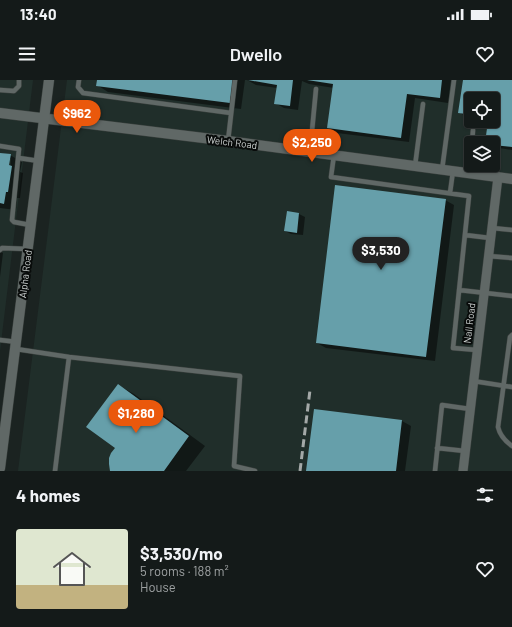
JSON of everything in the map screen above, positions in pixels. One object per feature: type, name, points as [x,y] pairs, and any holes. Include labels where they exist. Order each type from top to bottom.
[{"type":"street","name":"Alpha Road","points":[[0,463],[49,80]]},
{"type":"street","name":"Welch Road","points":[[0,113],[228,141],[512,179]]},
{"type":"street","name":"Nall Road","points":[[463,471],[498,178]]},
{"type":"lane","points":[[0,90],[14,91],[19,86],[20,80]]},
{"type":"lane","points":[[79,80],[78,87],[83,93],[231,113]]},
{"type":"lane","points":[[228,141],[236,80]]},
{"type":"lane","points":[[450,193],[448,171],[454,80]]},
{"type":"lane","points":[[310,152],[316,89]]},
{"type":"lane","points":[[415,166],[423,104]]},
{"type":"lane","points":[[473,130],[473,136]]},
{"type":"lane","points":[[0,146],[19,149],[12,220],[14,222],[31,225]]},
{"type":"lane","points":[[334,155],[331,178],[469,196],[453,348],[477,350]]},
{"type":"lane","points":[[19,158],[39,161]]},
{"type":"lane","points":[[492,228],[512,230]]},
{"type":"lane","points":[[465,235],[490,238]]},
{"type":"lane","points":[[0,250],[2,248],[28,249]]},
{"type":"lane","points":[[488,256],[512,258]]},
{"type":"lane","points":[[459,290],[512,296]]},
{"type":"lane","points":[[512,335],[510,337],[498,427],[502,438],[512,446]]},
{"type":"lane","points":[[0,340],[69,357],[240,376],[234,466],[255,471]]},
{"type":"lane","points":[[56,471],[69,357]]},
{"type":"lane","points":[[473,382],[512,387]]},
{"type":"lane","points":[[435,471],[442,405],[470,409]]},
{"type":"lane","points":[[438,448],[465,451]]},
{"type":"shaded area","points":[[0,80],[33,80],[0,351]]},
{"type":"shaded area","points":[[67,80],[512,80],[512,471],[18,471]]},
{"type":"building","points":[[97,80],[233,80],[230,103],[96,86]]},
{"type":"building","points":[[248,80],[293,80],[290,106],[274,104],[277,85]]},
{"type":"building","points":[[307,80],[442,80],[440,98],[407,94],[401,138],[327,128],[333,84]]},
{"type":"building","points":[[463,80],[512,80],[512,147],[500,146],[500,136],[486,136],[487,128],[500,128],[500,92],[464,92],[464,114],[458,113]]},
{"type":"building","points":[[0,153],[11,154],[9,165],[12,166],[8,192],[6,192],[4,204],[0,203]]},
{"type":"building","points":[[335,185],[446,199],[426,357],[316,343]]},
{"type":"building","points":[[287,211],[299,213],[297,233],[284,231]]},
{"type":"building","points":[[118,384],[189,436],[164,471],[110,471],[109,458],[115,448],[86,427]]},
{"type":"building","points":[[314,409],[402,420],[396,471],[306,471]]},
{"type":"railway","points":[[300,471],[310,390]]}]
